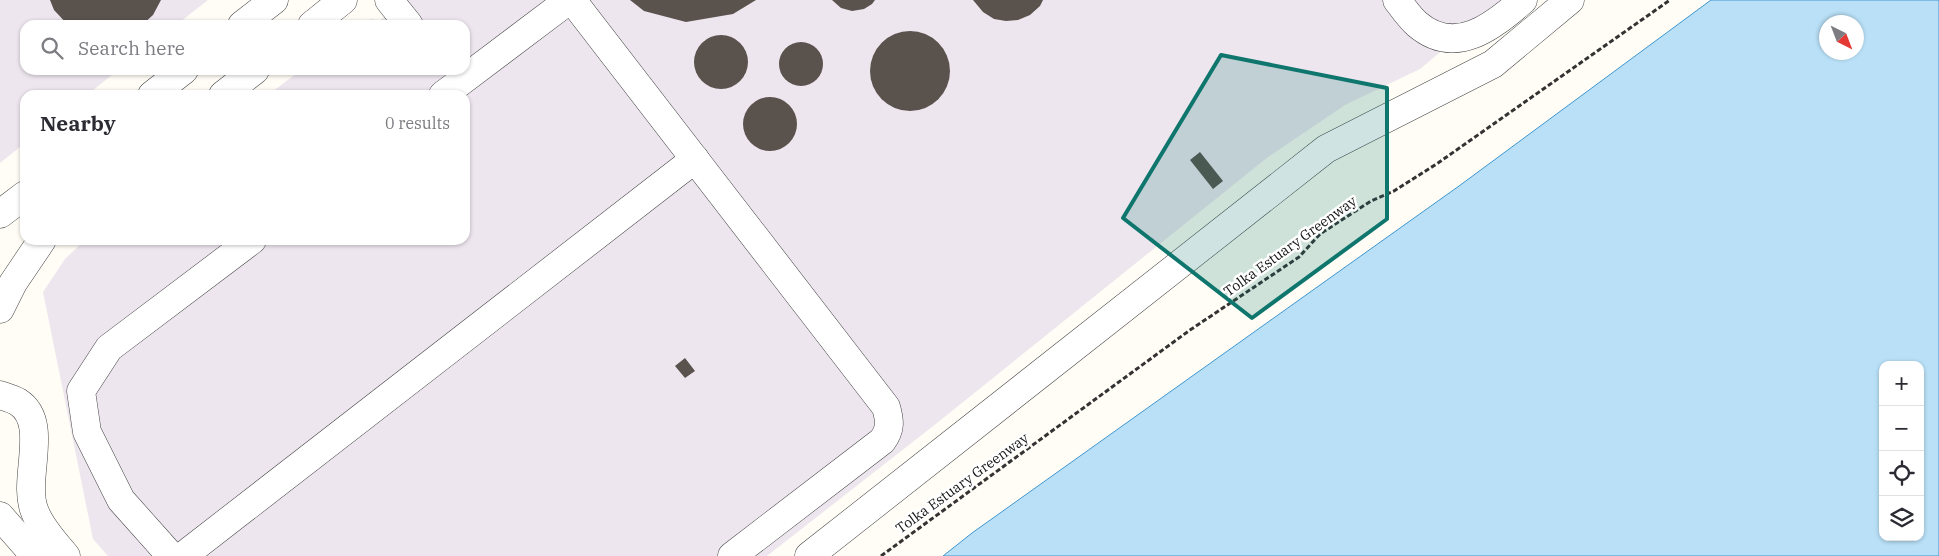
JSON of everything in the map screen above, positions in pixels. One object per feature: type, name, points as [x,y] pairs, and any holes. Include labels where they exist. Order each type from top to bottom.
[{"type":"street","points":[[248,20],[274,0]]},
{"type":"street","points":[[318,20],[343,0]]},
{"type":"street","points":[[390,0],[405,20]]},
{"type":"street","points":[[470,68],[571,0],[886,407],[890,419],[888,432],[882,441],[732,556]]},
{"type":"street","points":[[1397,0],[1417,24],[1430,33],[1444,38],[1462,38],[1478,34],[1494,24],[1523,0]]},
{"type":"street","points":[[809,556],[1326,149],[1493,64],[1570,0]]},
{"type":"street","points":[[158,90],[178,75]]},
{"type":"street","points":[[229,90],[249,75]]},
{"type":"street","points":[[448,83],[460,75]]},
{"type":"street","points":[[183,556],[695,159]]},
{"type":"street","points":[[0,214],[20,199]]},
{"type":"street","points":[[0,308],[13,283],[39,245]]},
{"type":"street","points":[[171,556],[121,500],[87,432],[81,391],[109,348],[245,245]]},
{"type":"street","points":[[0,395],[18,402],[27,410],[32,420],[34,432],[31,495],[34,512],[48,534],[66,556]]},
{"type":"street","points":[[0,516],[35,556]]},
{"type":"path","name":"Tolka Estuary Greenway","points":[[881,556],[1190,330],[1299,257],[1320,234],[1371,201],[1394,191],[1438,163],[1670,0]]},
{"type":"highlighted area","points":[[1221,55],[1387,88],[1387,219],[1252,318],[1123,218]]},
{"type":"shaded area","points":[[0,0],[208,0],[182,20],[20,20],[20,75],[112,75],[93,90],[20,90],[20,147],[0,163]]},
{"type":"shaded area","points":[[407,0],[1503,0],[1420,69],[1345,105],[1268,157],[937,423],[767,556],[108,556],[93,539],[43,292],[65,259],[80,245],[470,245],[470,90],[275,90],[294,75],[470,75],[470,20],[380,20]]},
{"type":"water","points":[[1711,0],[1939,0],[1939,556],[943,556],[972,533],[1459,186]]},
{"type":"building","points":[[50,0],[161,0],[153,15],[148,20],[63,20],[54,10]]},
{"type":"building","points":[[630,0],[756,0],[733,14],[686,22],[644,11]]},
{"type":"building","points":[[832,0],[875,0],[864,9],[852,11],[841,8]]},
{"type":"building","points":[[973,0],[1043,0],[1040,6],[1030,15],[1018,20],[1006,21],[994,19],[983,12]]},
{"type":"building","points":[[910,31],[925,34],[938,43],[947,56],[950,71],[947,86],[938,99],[925,108],[910,111],[895,108],[882,99],[873,86],[870,71],[873,56],[882,43],[895,34]]},
{"type":"building","points":[[716,35],[726,35],[736,39],[744,47],[748,62],[744,77],[736,85],[726,89],[716,89],[706,85],[698,77],[694,67],[694,57],[698,47],[706,39]]},
{"type":"building","points":[[801,42],[813,46],[819,52],[823,64],[819,76],[813,82],[801,86],[789,82],[783,76],[779,64],[783,52],[789,46]]},
{"type":"building","points":[[765,97],[775,97],[785,101],[793,109],[797,124],[793,139],[785,147],[775,151],[765,151],[755,147],[747,139],[743,129],[743,119],[747,109],[755,101]]},
{"type":"building","points":[[1200,152],[1223,181],[1213,189],[1190,160]]},
{"type":"building","points":[[685,358],[695,371],[685,378],[675,366]]}]
